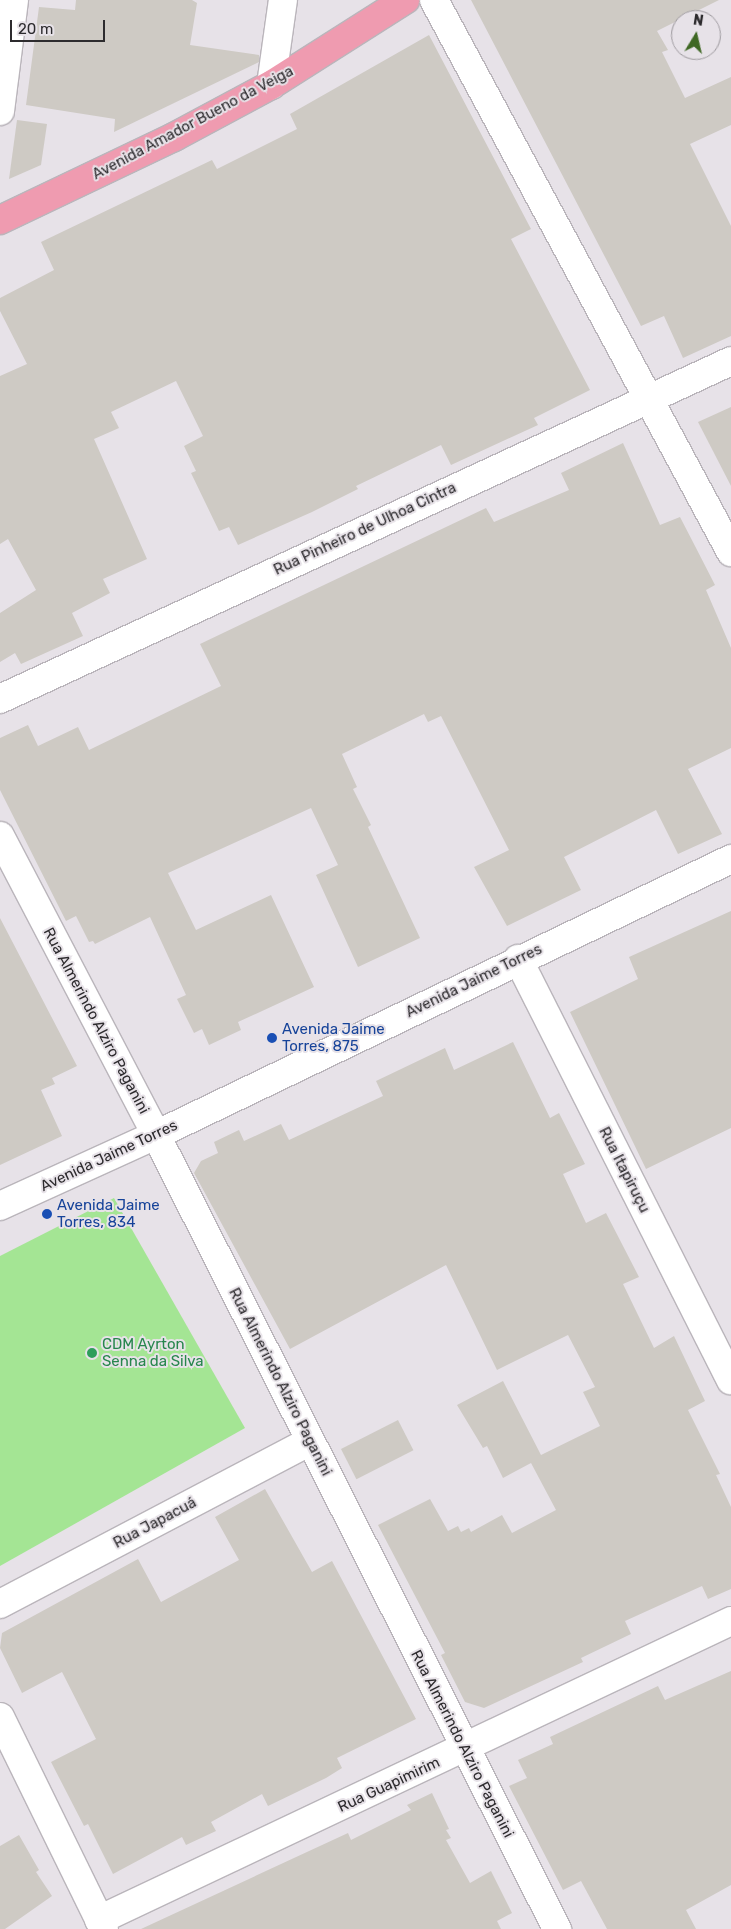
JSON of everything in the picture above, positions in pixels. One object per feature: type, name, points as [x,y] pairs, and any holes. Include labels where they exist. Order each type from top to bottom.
[{"type":"main road","name":"Avenida Amador Bueno da Veiga","points":[[0,220],[174,137],[271,85],[406,0]]},
{"type":"street","points":[[0,111],[14,0]]},
{"type":"street","points":[[271,85],[283,0]]},
{"type":"street","points":[[434,0],[731,552]]},
{"type":"street","name":"Rua Pinheiro de Ulhoa Cintra","points":[[0,699],[731,361]]},
{"type":"street","name":"Rua Almerindo Alziro Paganini","points":[[0,836],[156,1135],[464,1749],[557,1929]]},
{"type":"street","name":"Avenida Jaime Torres","points":[[0,1206],[156,1135],[518,959],[731,859]]},
{"type":"street","name":"Rua Itapiruçu","points":[[518,959],[731,1380]]},
{"type":"street","name":"Rua Japacuá","points":[[0,1604],[310,1442]]},
{"type":"street","name":"Rua Guapimirim","points":[[99,1926],[731,1621]]},
{"type":"street","points":[[0,1717],[99,1926]]},
{"type":"green space","name":"CDM Ayrton Senna da Silva","points":[[114,1198],[245,1428],[0,1566],[0,1256]]},
{"type":"building","points":[[76,0],[192,0],[197,3],[190,45],[259,55],[259,62],[114,132],[115,119],[26,105],[39,7],[75,10]]},
{"type":"building","points":[[471,0],[719,0],[699,10],[671,10],[671,24],[657,31],[668,50],[662,52],[685,98],[731,77],[731,125],[690,144],[731,226],[731,336],[683,358],[664,316],[641,326]]},
{"type":"building","points":[[429,35],[531,229],[511,239],[590,390],[534,418],[538,425],[451,465],[441,445],[356,486],[358,489],[312,512],[238,545],[229,527],[219,531],[191,473],[196,471],[184,446],[203,436],[176,381],[111,412],[119,428],[94,439],[147,559],[103,579],[110,593],[72,613],[83,636],[21,664],[15,653],[0,662],[0,613],[36,590],[8,539],[0,544],[0,376],[27,364],[0,311],[0,298],[54,270],[41,242],[212,160],[217,169],[297,129],[290,114]]},
{"type":"building","points":[[17,120],[47,124],[41,165],[9,179]]},
{"type":"building","points":[[731,407],[731,486],[698,422]]},
{"type":"building","points":[[623,443],[660,525],[680,517],[715,585],[706,590],[731,648],[731,748],[688,769],[722,834],[678,854],[656,810],[564,857],[581,890],[507,926],[474,867],[509,850],[441,716],[428,722],[424,714],[342,754],[357,787],[353,789],[371,825],[368,827],[420,938],[358,967],[316,875],[338,865],[311,808],[168,873],[196,930],[271,895],[314,987],[238,1022],[241,1030],[209,1045],[202,1029],[194,1033],[177,999],[186,995],[150,917],[95,944],[93,941],[89,942],[76,916],[66,921],[0,790],[0,738],[28,725],[38,746],[78,727],[89,750],[221,686],[200,644],[486,508],[494,522],[569,490],[561,473]]},
{"type":"building","points":[[731,911],[731,1128],[646,1169],[570,1012],[638,979],[629,957]]},
{"type":"building","points":[[0,918],[77,1066],[52,1078],[55,1084],[41,1090],[62,1136],[0,1165]]},
{"type":"building","points":[[513,1042],[550,1118],[559,1113],[585,1164],[563,1174],[586,1223],[606,1213],[639,1277],[623,1284],[654,1348],[674,1336],[705,1401],[688,1410],[720,1474],[716,1475],[731,1507],[731,1589],[708,1599],[702,1586],[625,1621],[631,1634],[581,1658],[583,1662],[484,1708],[465,1702],[441,1655],[445,1653],[378,1525],[430,1499],[448,1531],[458,1526],[461,1532],[469,1528],[471,1532],[502,1515],[512,1533],[556,1510],[531,1463],[503,1478],[487,1446],[483,1448],[457,1405],[503,1381],[541,1455],[600,1426],[583,1392],[595,1387],[568,1335],[497,1370],[446,1265],[290,1349],[194,1173],[201,1161],[218,1153],[214,1142],[239,1130],[244,1141],[281,1124],[289,1140],[383,1096],[376,1081],[445,1048],[454,1070]]},
{"type":"building","points":[[398,1420],[413,1450],[356,1479],[341,1449]]},
{"type":"building","points":[[265,1489],[312,1572],[332,1561],[416,1719],[337,1758],[342,1768],[326,1778],[268,1806],[262,1794],[211,1822],[216,1831],[186,1845],[182,1837],[113,1874],[88,1824],[84,1826],[51,1762],[96,1739],[62,1672],[22,1693],[0,1648],[2,1633],[138,1559],[161,1602],[239,1560],[215,1517]]},
{"type":"building","points":[[731,1671],[731,1885],[686,1910],[696,1929],[607,1929],[581,1881],[563,1890],[509,1786],[527,1778],[518,1760],[553,1744],[550,1737],[658,1686],[665,1700]]},
{"type":"building","points":[[432,1793],[449,1829],[446,1830],[451,1838],[446,1840],[470,1883],[491,1871],[512,1913],[497,1921],[501,1929],[141,1929],[348,1833],[351,1840],[411,1810],[407,1805]]},
{"type":"building","points":[[19,1835],[39,1870],[36,1872],[52,1896],[5,1929],[0,1929],[0,1846]]},
{"type":"place","name":"Avenida Jaime Torres, 875","points":[[272,1038]]},
{"type":"place","name":"Avenida Jaime Torres, 834","points":[[47,1214]]},
{"type":"place","name":"CDM Ayrton Senna da Silva","points":[[92,1353]]}]
